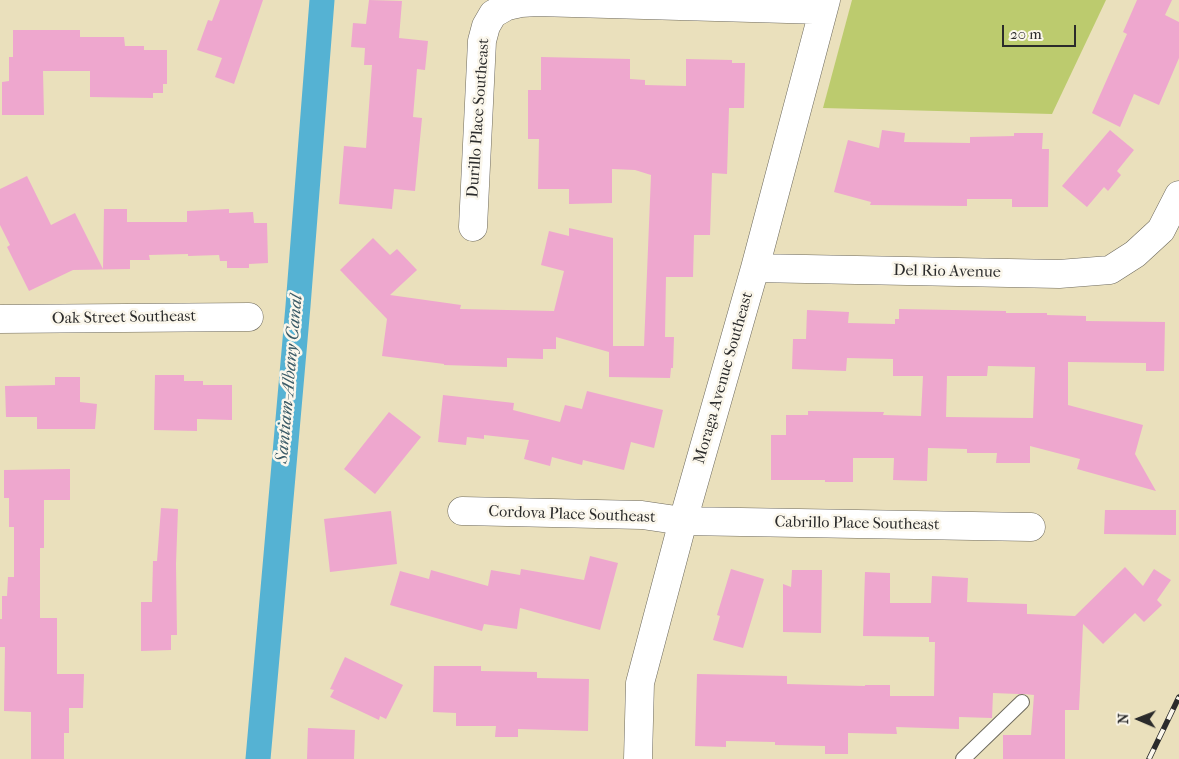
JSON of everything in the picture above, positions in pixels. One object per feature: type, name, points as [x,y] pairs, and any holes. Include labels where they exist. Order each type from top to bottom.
[{"type":"street","name":"Durillo Place Southeast","points":[[473,227],[482,42],[486,26],[493,14],[507,6],[537,2],[825,5]]},
{"type":"street","name":"Moraga Avenue Southeast","points":[[638,759],[640,683],[683,522],[755,268],[825,5]]},
{"type":"street","name":"Del Rio Avenue","points":[[755,268],[1059,274],[1110,270],[1135,254],[1161,230],[1179,195]]},
{"type":"street","name":"Oak Street Southeast","points":[[0,319],[249,317]]},
{"type":"street","name":"Cordova Place Southeast","points":[[462,511],[642,515],[683,522]]},
{"type":"street","name":"Cabrillo Place Southeast","points":[[683,522],[1031,527]]},
{"type":"lane","points":[[963,759],[1022,702]]},
{"type":"green space","points":[[852,0],[1106,0],[1052,114],[823,108]]},
{"type":"building","points":[[220,0],[263,0],[234,84],[215,77],[222,58],[197,50],[208,20],[212,21]]},
{"type":"building","points":[[369,0],[402,1],[399,38],[428,41],[425,70],[417,69],[413,117],[422,118],[415,191],[394,189],[392,209],[339,204],[344,146],[366,148],[372,65],[364,65],[365,48],[351,47],[353,23],[366,24]]},
{"type":"building","points":[[1137,0],[1172,0],[1165,15],[1179,22],[1179,58],[1159,105],[1134,94],[1120,127],[1092,113],[1127,34],[1123,32]]},
{"type":"building","points":[[13,30],[80,30],[80,37],[124,37],[125,46],[144,46],[144,50],[167,50],[167,84],[163,84],[163,93],[153,93],[153,98],[90,97],[90,71],[43,71],[44,115],[2,115],[2,82],[9,81],[9,57],[13,57]]},
{"type":"building","points":[[541,57],[630,59],[630,79],[645,80],[645,85],[686,86],[686,59],[732,60],[732,63],[745,63],[744,108],[729,108],[727,174],[712,173],[710,235],[694,235],[693,277],[666,277],[665,337],[674,337],[673,368],[671,368],[670,378],[609,377],[609,352],[556,337],[556,349],[543,349],[543,359],[507,358],[507,367],[444,365],[382,356],[387,319],[340,270],[373,238],[390,255],[397,249],[417,270],[390,295],[461,305],[460,309],[554,311],[564,271],[541,265],[549,231],[569,236],[569,228],[613,238],[613,346],[644,346],[651,175],[635,170],[612,169],[612,203],[569,204],[569,189],[538,189],[539,139],[528,139],[528,90],[541,90]]},
{"type":"building","points":[[882,130],[905,133],[904,142],[970,143],[970,137],[1014,136],[1014,133],[1043,133],[1042,149],[1049,149],[1048,207],[1012,207],[1012,199],[967,199],[967,206],[870,205],[871,202],[834,192],[848,140],[879,148]]},
{"type":"building","points":[[1110,130],[1134,150],[1117,171],[1121,175],[1108,191],[1104,187],[1087,207],[1062,186]]},
{"type":"building","points":[[27,176],[51,225],[75,213],[103,269],[104,209],[127,209],[127,222],[187,222],[187,211],[229,209],[229,213],[253,212],[254,223],[267,223],[268,263],[249,264],[249,268],[227,268],[227,261],[220,261],[219,255],[149,255],[150,260],[130,260],[130,269],[73,270],[29,291],[7,247],[10,245],[0,225],[0,189]]},
{"type":"building","points":[[899,309],[1047,313],[1047,315],[1086,316],[1086,321],[1165,322],[1164,371],[1146,371],[1146,363],[1068,362],[1068,405],[1143,425],[1135,454],[1156,491],[1077,469],[1080,459],[1030,446],[1030,463],[996,463],[997,453],[967,453],[967,449],[928,448],[927,481],[893,480],[894,458],[853,458],[853,482],[771,480],[771,435],[786,435],[786,415],[808,415],[808,411],[884,412],[883,415],[921,416],[923,376],[893,376],[893,359],[847,358],[846,371],[792,369],[793,339],[806,339],[807,310],[849,312],[848,323],[895,324],[895,319],[899,319]],"holes":[[[988,366],[1035,367],[1033,418],[946,417],[947,376],[987,376]]]},
{"type":"building","points":[[155,375],[184,375],[184,381],[203,381],[203,385],[232,385],[232,420],[197,419],[197,431],[154,430]]},
{"type":"building","points":[[55,377],[80,377],[80,402],[97,404],[95,429],[37,429],[37,417],[6,417],[5,386],[55,385]]},
{"type":"building","points":[[587,391],[663,410],[654,448],[631,442],[624,470],[583,460],[582,465],[552,457],[550,466],[524,459],[529,440],[484,435],[484,439],[467,437],[466,445],[438,442],[443,395],[514,403],[513,410],[560,422],[565,405],[582,409]]},
{"type":"building","points":[[389,412],[421,437],[375,494],[344,469]]},
{"type":"building","points":[[70,469],[70,500],[44,500],[44,548],[40,548],[40,618],[57,618],[57,674],[84,674],[83,708],[69,708],[69,733],[64,733],[64,759],[31,759],[31,712],[4,711],[5,647],[0,647],[0,619],[2,619],[2,596],[7,596],[8,577],[14,577],[14,527],[9,527],[9,498],[4,498],[4,470]]},
{"type":"building","points":[[161,508],[178,509],[176,564],[177,635],[171,635],[171,650],[141,651],[141,602],[152,602],[153,561],[157,561]]},
{"type":"building","points":[[1105,510],[1176,510],[1176,535],[1104,534]]},
{"type":"building","points":[[391,511],[397,564],[330,572],[324,519]]},
{"type":"building","points":[[590,556],[618,563],[600,630],[520,608],[517,629],[484,624],[482,631],[390,605],[400,571],[429,579],[431,570],[488,586],[491,570],[520,575],[521,569],[584,580]]},
{"type":"building","points":[[1125,567],[1143,586],[1154,569],[1171,580],[1157,600],[1162,605],[1144,622],[1135,613],[1103,644],[1083,624],[1079,710],[1065,710],[1065,759],[1003,759],[1003,735],[1031,735],[1034,695],[1024,694],[993,693],[992,718],[959,717],[959,729],[896,727],[897,734],[848,733],[848,754],[825,754],[825,746],[775,745],[775,742],[726,741],[726,747],[695,746],[697,674],[787,676],[787,684],[890,685],[890,696],[934,696],[935,642],[929,642],[929,637],[863,636],[865,572],[890,573],[890,603],[931,603],[932,576],[968,578],[967,602],[1027,604],[1027,614],[1075,616]]},
{"type":"building","points":[[731,569],[764,579],[743,648],[713,640],[720,616],[717,615]]},
{"type":"building","points":[[792,570],[822,570],[821,633],[783,632],[783,584],[791,587]]},
{"type":"building","points":[[345,657],[403,685],[386,719],[380,716],[379,720],[330,697],[334,690],[330,689]]},
{"type":"building","points":[[434,666],[481,666],[481,671],[537,672],[537,678],[589,679],[588,731],[518,729],[518,737],[495,737],[496,726],[456,726],[456,713],[433,712]]},
{"type":"building","points":[[308,728],[355,730],[354,759],[307,759]]},
{"type":"waterway","name":"Santiam-Albany Canal","points":[[258,759],[298,306],[322,0]]},
{"type":"railway","points":[[1149,759],[1179,697]]}]
